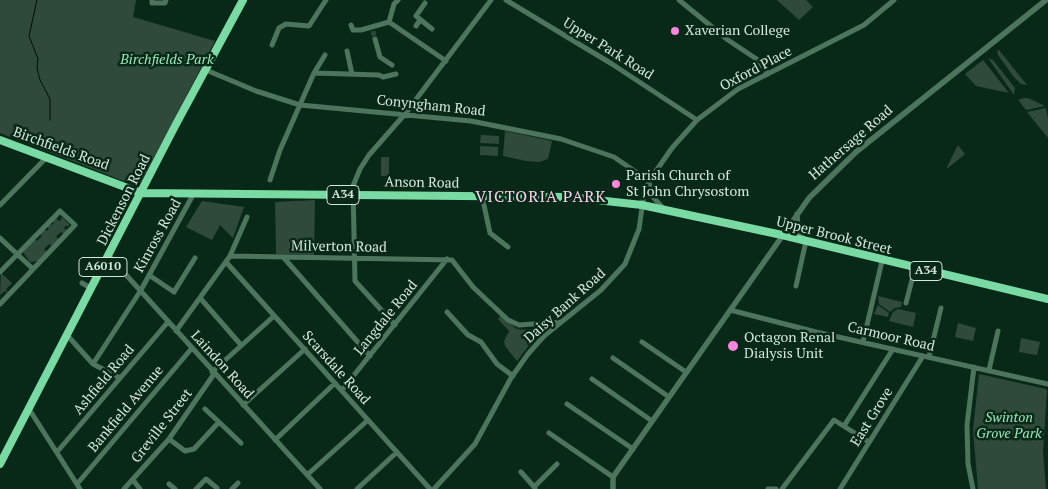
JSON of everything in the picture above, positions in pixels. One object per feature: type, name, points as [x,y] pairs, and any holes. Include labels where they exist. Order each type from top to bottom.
[{"type":"highway","name":"Dickenson Road","points":[[0,464],[206,70],[240,1]]},
{"type":"highway","name":"Birchfields Road","points":[[0,140],[141,193]]},
{"type":"highway","name":"Anson Road","points":[[141,193],[569,197],[642,205],[701,218]]},
{"type":"highway","name":"Upper Brook Street","points":[[701,218],[782,235],[1048,299]]},
{"type":"street","points":[[152,0],[152,3],[164,3],[166,0]]},
{"type":"street","points":[[272,45],[279,28],[286,24],[309,26],[326,0]]},
{"type":"street","points":[[389,22],[394,4],[398,0]]},
{"type":"street","points":[[395,325],[355,281],[352,195],[360,169],[381,140],[405,114],[491,0]]},
{"type":"street","name":"Upper Park Road","points":[[506,0],[612,64],[697,120]]},
{"type":"street","points":[[679,0],[728,40],[758,60],[768,74]]},
{"type":"street","name":"Oxford Place","points":[[642,205],[649,181],[672,148],[697,120],[725,97],[864,25],[894,0]]},
{"type":"street","name":"Hathersage Road","points":[[613,477],[797,212],[825,181],[856,152],[1046,0]]},
{"type":"street","points":[[425,3],[416,16],[432,29]]},
{"type":"street","points":[[408,37],[420,20]]},
{"type":"street","points":[[351,25],[353,30],[372,29],[389,22]]},
{"type":"street","points":[[389,22],[408,37],[446,61]]},
{"type":"street","points":[[375,39],[380,57],[392,65]]},
{"type":"street","points":[[347,51],[352,74]]},
{"type":"street","points":[[270,180],[280,150],[314,73],[325,55]]},
{"type":"street","name":"Conyngham Road","points":[[206,70],[256,92],[300,105],[495,124],[561,139],[614,157],[649,181]]},
{"type":"street","points":[[314,73],[379,75],[383,77],[396,74]]},
{"type":"street","points":[[0,205],[47,157]]},
{"type":"street","points":[[649,181],[653,198],[664,210]]},
{"type":"street","name":"Kinross Road","points":[[93,364],[141,290],[194,193]]},
{"type":"street","points":[[482,196],[490,233],[508,248]]},
{"type":"street","name":"Daisy Bank Road","points":[[434,489],[475,444],[512,376],[528,354],[560,322],[595,294],[625,264],[639,229],[642,205]]},
{"type":"street","points":[[0,272],[60,211],[75,225],[46,259],[33,269],[0,304]]},
{"type":"street","points":[[796,286],[805,241],[798,231],[797,212]]},
{"type":"street","points":[[176,331],[201,299],[230,256],[247,217]]},
{"type":"street","points":[[0,238],[33,269]]},
{"type":"street","name":"Laindon Road","points":[[109,256],[320,489]]},
{"type":"street","name":"Milverton Road","points":[[230,256],[355,260],[447,259]]},
{"type":"street","points":[[149,275],[174,292],[195,258]]},
{"type":"street","points":[[284,258],[370,356]]},
{"type":"street","points":[[447,259],[452,260],[473,287],[508,320],[518,325],[560,322]]},
{"type":"street","name":"Langdale Road","points":[[342,390],[447,259]]},
{"type":"street","points":[[863,342],[882,260]]},
{"type":"street","name":"Scarsdale Road","points":[[226,262],[430,489]]},
{"type":"street","points":[[906,303],[915,268]]},
{"type":"street","points":[[82,283],[92,289]]},
{"type":"street","points":[[201,299],[241,344]]},
{"type":"street","points":[[929,357],[941,308]]},
{"type":"street","name":"Carmoor Road","points":[[730,310],[1048,384]]},
{"type":"street","points":[[447,312],[468,335],[481,342],[496,364],[512,376]]},
{"type":"street","name":"Greville Street","points":[[124,489],[169,439],[213,373],[241,344],[274,316]]},
{"type":"street","name":"Ashfield Road","points":[[57,452],[168,322]]},
{"type":"street","points":[[989,370],[998,331]]},
{"type":"street","points":[[67,336],[93,364],[120,378]]},
{"type":"street","points":[[642,342],[686,372]]},
{"type":"street","name":"Bankfield Avenue","points":[[79,486],[192,348]]},
{"type":"street","points":[[844,426],[893,349]]},
{"type":"street","points":[[243,405],[305,350]]},
{"type":"street","name":"East Grove","points":[[840,489],[923,356]]},
{"type":"street","points":[[613,358],[669,398]]},
{"type":"street","points":[[973,489],[968,464],[968,425],[974,367]]},
{"type":"street","points":[[592,379],[652,422]]},
{"type":"street","points":[[275,440],[335,383]]},
{"type":"street","points":[[567,404],[633,449]]},
{"type":"street","points":[[29,409],[79,486]]},
{"type":"street","points":[[205,409],[241,443]]},
{"type":"street","points":[[307,475],[368,420]]},
{"type":"street","points":[[782,489],[834,420],[870,442]]},
{"type":"street","points":[[169,439],[185,451],[194,449],[219,422]]},
{"type":"street","points":[[549,433],[613,477],[613,489]]},
{"type":"street","points":[[357,489],[397,452]]},
{"type":"street","points":[[521,472],[535,488],[557,464]]},
{"type":"street","points":[[196,489],[205,477],[217,488]]},
{"type":"street","points":[[133,480],[140,489]]},
{"type":"street","points":[[232,489],[238,483]]},
{"type":"street","points":[[169,484],[175,489]]},
{"type":"street","points":[[768,489],[776,489]]},
{"type":"green space","name":"Birchfields Park","points":[[0,0],[136,0],[133,17],[215,41],[141,182],[134,185],[0,133]]},
{"type":"green space","points":[[777,0],[806,0],[813,7],[799,20]]},
{"type":"green space","points":[[999,50],[1027,85],[1021,84],[1013,76],[998,55],[997,51]]},
{"type":"green space","points":[[988,58],[993,60],[1015,88],[1014,95]]},
{"type":"green space","points":[[983,60],[1009,93],[976,86],[965,74]]},
{"type":"green space","points":[[1024,98],[1045,106],[1026,110],[1018,100]]},
{"type":"green space","points":[[1046,108],[1048,119],[1048,138],[1027,112]]},
{"type":"green space","points":[[505,131],[552,141],[548,159],[539,162],[503,156]]},
{"type":"green space","points":[[481,135],[499,136],[499,144],[480,143]]},
{"type":"green space","points":[[958,145],[965,154],[948,168],[947,167]]},
{"type":"green space","points":[[480,146],[498,147],[498,156],[480,155]]},
{"type":"green space","points":[[381,157],[389,157],[389,176],[381,176]]},
{"type":"green space","points":[[315,200],[314,255],[276,254],[275,202]]},
{"type":"green space","points":[[202,201],[244,207],[233,238],[220,225],[212,240],[186,227]]},
{"type":"green space","points":[[57,216],[57,220],[60,221],[62,217],[69,224],[64,229],[68,230],[64,234],[61,232],[56,236],[59,240],[52,247],[49,244],[44,249],[47,252],[38,261],[30,262],[23,252],[34,239],[37,241],[42,236],[39,233],[44,228],[46,231],[49,229],[46,226],[49,223],[51,225],[54,223],[51,220]]},
{"type":"green space","points":[[1,273],[12,283],[6,289],[8,293],[5,291],[0,295]]},
{"type":"green space","points":[[878,296],[902,302],[901,307],[895,308],[890,312],[879,304]]},
{"type":"green space","points":[[878,305],[889,313],[888,317],[874,314]]},
{"type":"green space","points":[[898,309],[916,313],[913,327],[889,321],[893,312]]},
{"type":"green space","points":[[500,316],[517,329],[528,330],[549,326],[530,344],[517,361],[505,346],[504,341],[509,331],[498,319]]},
{"type":"green space","points":[[958,323],[976,328],[973,341],[955,337]]},
{"type":"green space","points":[[1021,338],[1040,342],[1037,355],[1019,352]]},
{"type":"green space","name":"Swinton Grove Park","points":[[979,374],[1046,389],[1043,451],[1046,489],[978,489],[973,430]]},
{"type":"waterway","points":[[37,0],[29,36],[38,59],[37,68],[40,80],[50,99],[50,120]]},
{"type":"tunnel","points":[[373,31],[375,39]]},
{"type":"place","name":"Xaverian College","points":[[675,31]]},
{"type":"place","name":"Parish Church of St John Chrysostom","points":[[616,184]]},
{"type":"place","name":"Octagon Renal Dialysis Unit","points":[[733,346]]},
{"type":"district","name":"VICTORIA PARK","points":[[541,197]]}]
